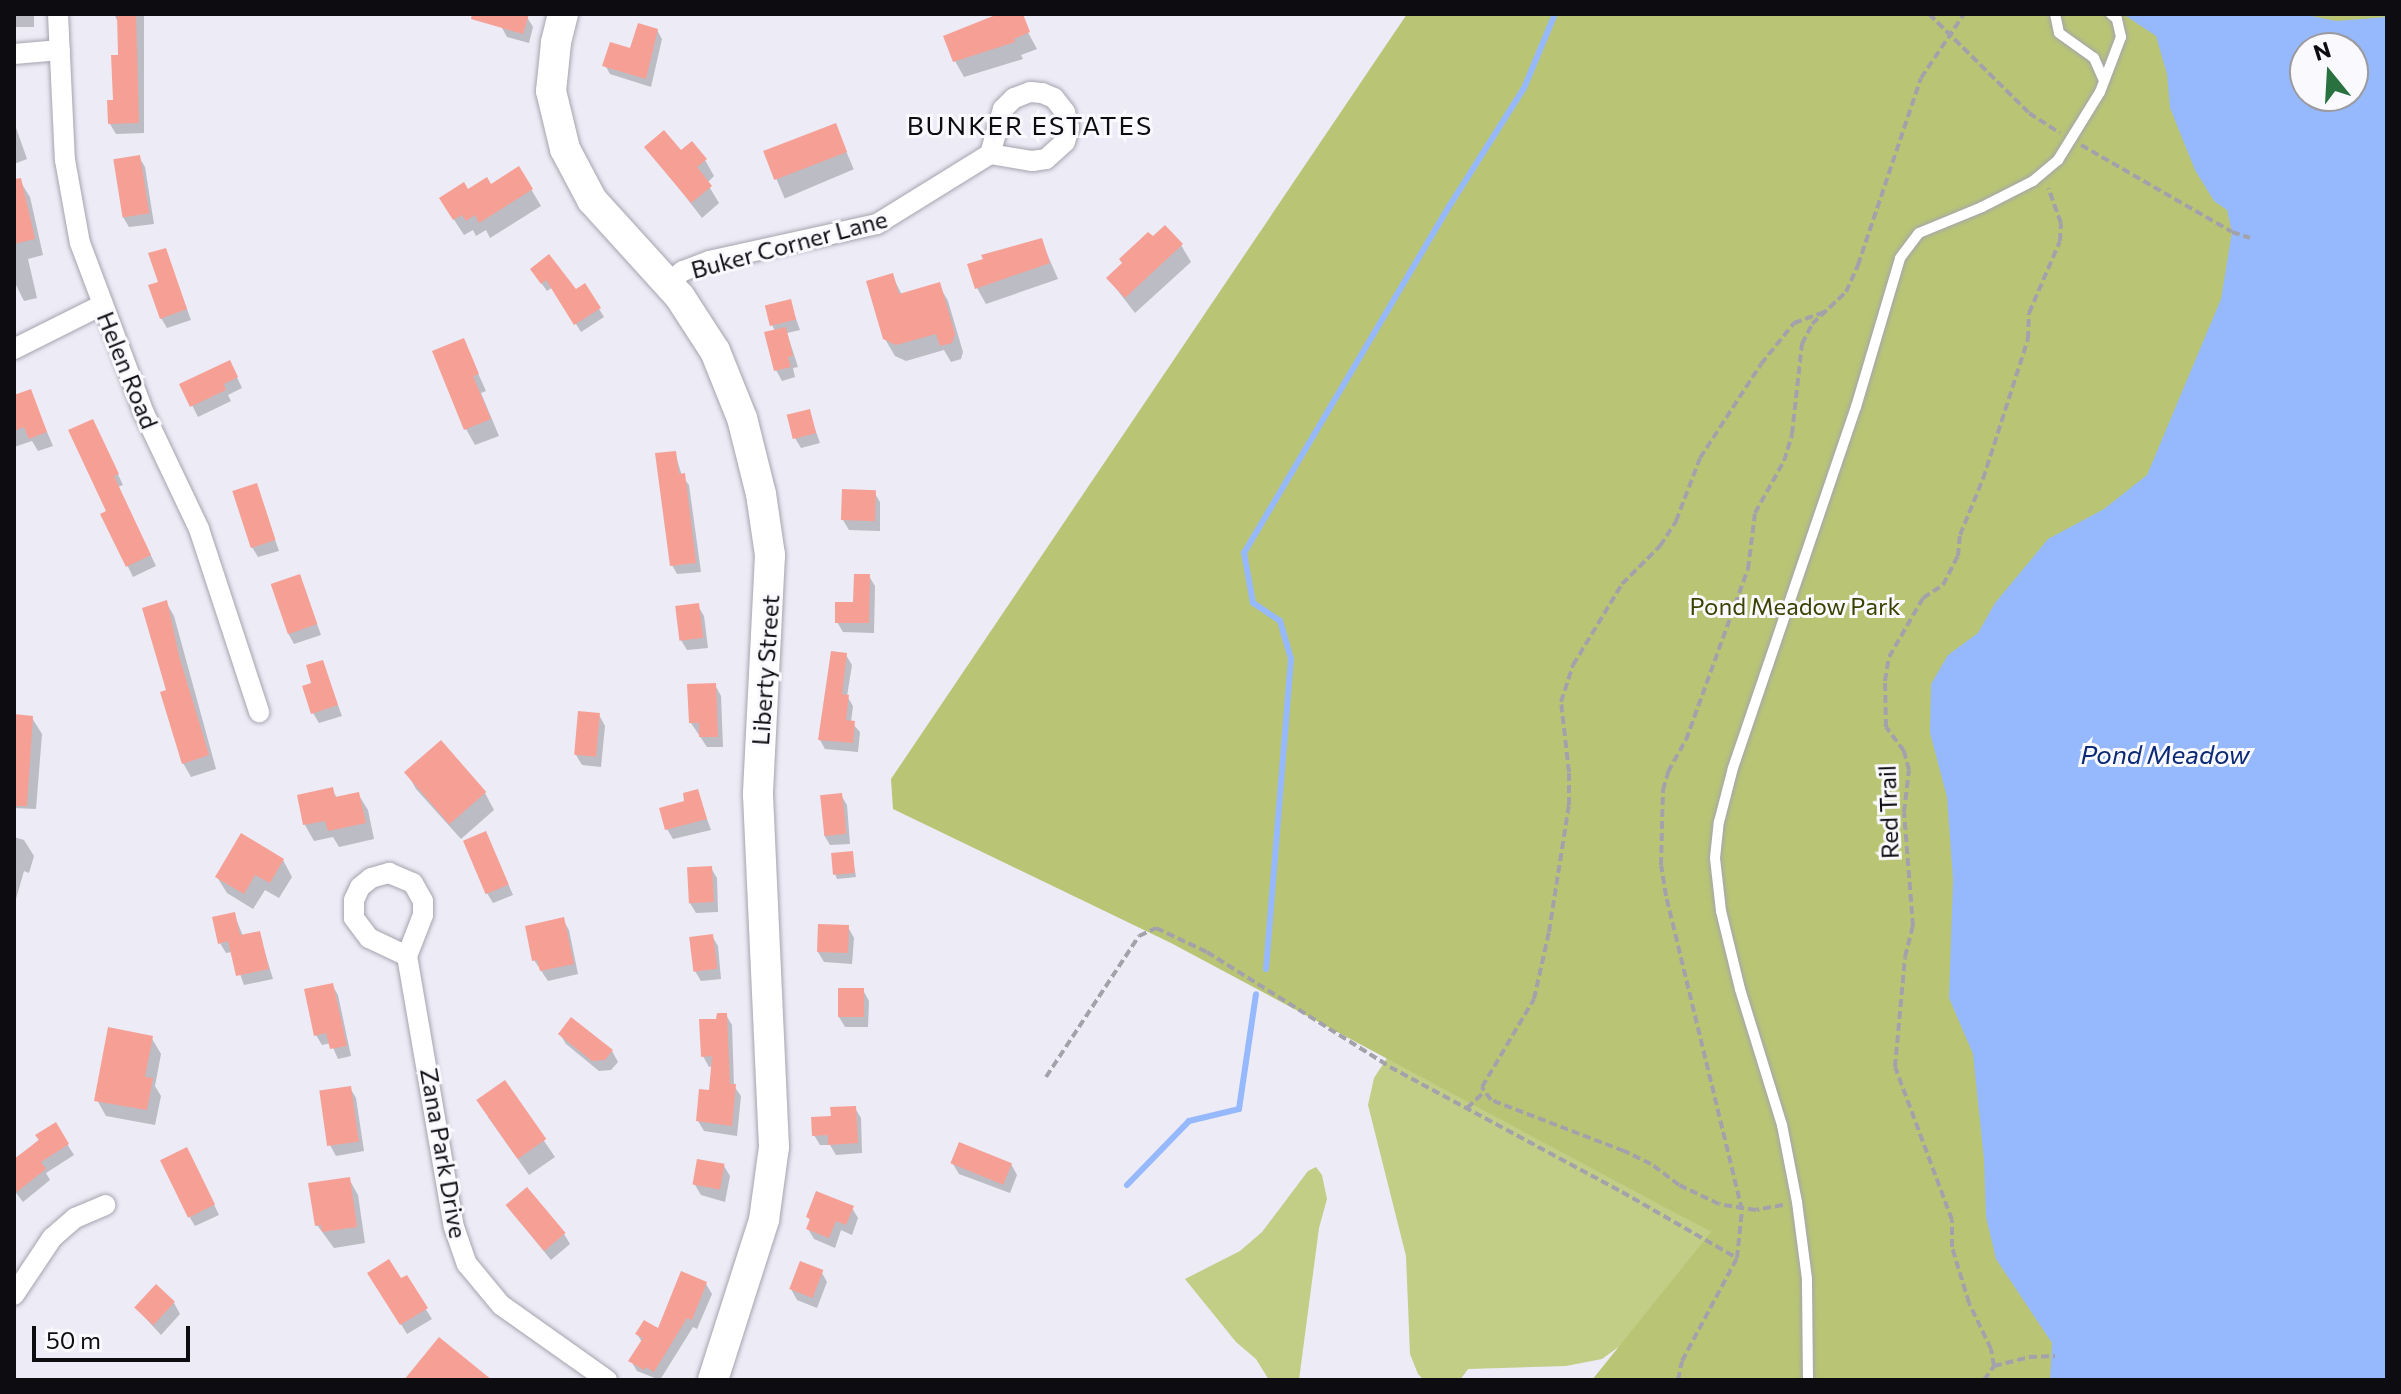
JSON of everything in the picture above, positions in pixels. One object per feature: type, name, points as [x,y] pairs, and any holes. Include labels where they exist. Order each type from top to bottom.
[{"type":"main road","name":"Liberty Street","points":[[563,14],[556,43],[551,91],[556,120],[570,163],[592,200],[668,283],[707,337],[735,398],[761,494],[771,564],[758,795],[774,1147],[762,1229],[713,1380]]},
{"type":"street","name":"Helen Road","points":[[58,14],[69,192],[82,250],[144,413],[199,529],[259,712]]},
{"type":"street","points":[[14,54],[60,50]]},
{"type":"street","name":"Buker Corner Lane","points":[[668,283],[683,271],[709,261],[877,224],[990,154]]},
{"type":"street","points":[[14,349],[102,305]]},
{"type":"street","name":"Zana Park Drive","points":[[407,956],[454,1227],[467,1264],[501,1305],[607,1380]]},
{"type":"street","points":[[14,1295],[52,1238],[75,1218],[105,1205]]},
{"type":"lane","points":[[2055,14],[2059,33],[2094,58],[2104,80]]},
{"type":"lane","points":[[1808,1380],[1807,1279],[1797,1202],[1782,1125],[1740,989],[1721,911],[1715,858],[1719,822],[1733,768],[1856,407],[1900,258],[1919,233],[1982,207],[2045,174],[2072,140],[2104,80],[2121,37],[2117,19],[2111,14]]},
{"type":"path","points":[[1929,14],[1949,33]]},
{"type":"path","name":"Red Trail","points":[[1994,1366],[1991,1349],[1965,1291],[1952,1247],[1952,1220],[1895,1067],[1905,957],[1913,926],[1904,812],[1909,770],[1904,751],[1886,727],[1885,692],[1889,657],[1923,598],[1943,585],[1958,556],[1960,535],[1983,479],[2028,339],[2029,313],[2060,241],[2061,223],[2045,174]]},
{"type":"path","points":[[2232,232],[2250,238]]},
{"type":"path","points":[[1467,1108],[1483,1093],[1484,1077],[1534,999],[1549,932],[1569,805],[1569,772],[1561,702],[1573,665],[1622,584],[1660,546],[1676,521],[1700,458],[1761,364],[1794,323],[1805,316],[1829,311]]},
{"type":"path","points":[[1046,1077],[1139,936],[1156,928],[1207,952],[1390,1067],[1737,1258]]},
{"type":"path","points":[[1483,1093],[1491,1100],[1638,1157],[1679,1185],[1719,1204],[1756,1210],[1797,1202]]},
{"type":"path","points":[[1984,1380],[1994,1366],[2029,1357],[2055,1356]]},
{"type":"green space","name":"Pond Meadow Park","points":[[1407,14],[2387,14],[2387,1380],[1592,1380],[1711,1232],[1171,943],[893,809],[891,779]]},
{"type":"green space","points":[[1387,1058],[1401,1062],[1713,1233],[1624,1343],[1602,1359],[1566,1366],[1468,1369],[1460,1380],[1424,1380],[1418,1374],[1410,1354],[1406,1256],[1368,1105],[1374,1078]]},
{"type":"green space","points":[[1316,1167],[1322,1175],[1327,1199],[1319,1228],[1299,1380],[1269,1380],[1256,1359],[1236,1342],[1185,1279],[1240,1251],[1262,1232],[1308,1171]]},
{"type":"water","name":"Pond Meadow","points":[[2123,14],[2301,14],[2336,21],[2387,17],[2387,1380],[2050,1380],[2052,1343],[1996,1259],[1986,1217],[1984,1160],[1973,1054],[1949,998],[1953,880],[1947,797],[1930,733],[1931,684],[1948,655],[1978,633],[1995,603],[2048,539],[2104,509],[2147,475],[2221,299],[2232,232],[2227,210],[2214,201],[2195,170],[2170,108],[2167,74],[2156,36]]},
{"type":"building","points":[[117,14],[136,14],[139,123],[108,124],[107,100],[113,100],[111,55],[118,55]]},
{"type":"building","points":[[472,14],[529,14],[523,34],[471,19]]},
{"type":"building","points":[[998,14],[1023,14],[1030,32],[1014,39],[1015,42],[953,62],[943,36]]},
{"type":"building","points":[[638,23],[658,29],[646,79],[602,66],[610,42],[630,48]]},
{"type":"building","points":[[836,123],[847,152],[774,180],[763,151]]},
{"type":"building","points":[[664,130],[681,150],[692,141],[707,159],[697,167],[712,186],[691,203],[644,147]]},
{"type":"building","points":[[140,155],[149,213],[123,217],[113,159]]},
{"type":"building","points":[[519,166],[533,189],[479,223],[475,215],[466,221],[462,215],[453,220],[439,198],[464,182],[468,189],[487,177],[491,184]]},
{"type":"building","points":[[21,178],[35,239],[14,244],[14,179]]},
{"type":"building","points":[[1165,225],[1183,244],[1125,298],[1106,278],[1122,263],[1119,259],[1148,232],[1153,236]]},
{"type":"building","points":[[1042,238],[1050,263],[975,289],[967,264],[983,259],[981,255]]},
{"type":"building","points":[[166,248],[187,309],[160,319],[148,285],[158,282],[148,253]]},
{"type":"building","points":[[549,254],[576,289],[585,283],[601,308],[574,325],[546,280],[541,284],[530,269]]},
{"type":"building","points":[[893,273],[899,294],[940,282],[955,334],[952,343],[940,346],[936,334],[896,345],[883,339],[866,281]]},
{"type":"building","points":[[791,299],[796,319],[770,326],[765,306]]},
{"type":"building","points":[[786,327],[793,356],[788,357],[791,367],[774,371],[764,332]]},
{"type":"building","points":[[464,338],[479,374],[473,376],[491,419],[464,430],[432,351]]},
{"type":"building","points":[[230,360],[238,377],[224,384],[226,390],[190,407],[179,384]]},
{"type":"building","points":[[31,389],[47,432],[29,439],[24,427],[14,431],[14,395]]},
{"type":"building","points":[[810,409],[816,433],[793,439],[787,415]]},
{"type":"building","points":[[93,419],[119,474],[114,476],[151,555],[126,567],[100,514],[106,511],[68,430]]},
{"type":"building","points":[[676,451],[679,474],[685,473],[696,563],[670,566],[655,453]]},
{"type":"building","points":[[257,483],[276,540],[251,548],[232,491]]},
{"type":"building","points":[[842,489],[876,490],[875,521],[841,520]]},
{"type":"building","points":[[300,574],[317,624],[288,634],[271,584]]},
{"type":"building","points":[[854,574],[870,574],[869,623],[835,623],[835,602],[853,602]]},
{"type":"building","points":[[167,600],[179,656],[209,755],[182,764],[160,692],[166,690],[142,608]]},
{"type":"building","points":[[699,603],[703,638],[679,641],[675,606]]},
{"type":"building","points":[[831,651],[847,653],[842,694],[849,695],[846,720],[855,721],[853,743],[818,740]]},
{"type":"building","points":[[323,660],[338,705],[311,714],[302,686],[311,683],[306,665]]},
{"type":"building","points":[[716,683],[718,737],[699,737],[699,723],[689,723],[687,684]]},
{"type":"building","points":[[578,711],[600,713],[596,757],[574,755]]},
{"type":"building","points":[[14,714],[33,716],[27,806],[14,806]]},
{"type":"building","points":[[441,740],[486,792],[449,824],[404,772]]},
{"type":"building","points":[[333,787],[335,797],[359,792],[366,823],[328,831],[325,821],[303,825],[297,795]]},
{"type":"building","points":[[698,789],[707,819],[665,830],[659,808],[684,801],[683,793]]},
{"type":"building","points":[[842,793],[846,834],[824,836],[820,795]]},
{"type":"building","points":[[486,831],[509,884],[486,894],[463,841]]},
{"type":"building","points":[[241,833],[284,859],[270,883],[255,875],[244,894],[215,877]]},
{"type":"building","points":[[853,851],[855,873],[833,875],[831,853]]},
{"type":"building","points":[[712,866],[714,902],[689,903],[687,867]]},
{"type":"building","points":[[235,912],[240,935],[260,931],[269,969],[236,976],[228,941],[218,944],[212,917]]},
{"type":"building","points":[[564,917],[574,964],[540,971],[537,960],[532,961],[525,926]]},
{"type":"building","points":[[818,924],[849,925],[848,953],[817,952]]},
{"type":"building","points":[[713,934],[717,969],[693,972],[689,937]]},
{"type":"building","points":[[333,983],[347,1046],[330,1049],[326,1033],[314,1036],[304,989]]},
{"type":"building","points":[[838,988],[864,988],[864,1017],[838,1017]]},
{"type":"building","points":[[717,1013],[727,1013],[730,1084],[736,1084],[732,1126],[696,1121],[699,1089],[709,1090],[712,1056],[701,1057],[699,1019],[716,1019]]},
{"type":"building","points":[[571,1017],[613,1050],[605,1060],[592,1061],[558,1034]]},
{"type":"building","points":[[108,1027],[153,1036],[145,1077],[153,1078],[147,1110],[94,1101]]},
{"type":"building","points":[[505,1080],[546,1139],[518,1159],[476,1100]]},
{"type":"building","points":[[351,1086],[359,1141],[327,1146],[319,1090]]},
{"type":"building","points":[[856,1106],[858,1143],[828,1145],[828,1135],[812,1136],[811,1117],[831,1116],[830,1107]]},
{"type":"building","points":[[56,1122],[69,1144],[41,1162],[46,1169],[14,1194],[14,1159],[39,1140],[35,1135]]},
{"type":"building","points":[[959,1142],[1012,1163],[1003,1185],[950,1163]]},
{"type":"building","points":[[187,1147],[215,1205],[188,1218],[160,1160]]},
{"type":"building","points":[[697,1159],[725,1164],[720,1189],[692,1185]]},
{"type":"building","points":[[350,1177],[357,1227],[322,1232],[321,1225],[315,1226],[308,1183]]},
{"type":"building","points":[[527,1187],[566,1233],[544,1251],[506,1205]]},
{"type":"building","points":[[816,1191],[854,1206],[846,1225],[836,1221],[829,1238],[806,1229],[810,1219],[806,1217]]},
{"type":"building","points":[[389,1259],[401,1278],[407,1275],[428,1308],[400,1325],[367,1273]]},
{"type":"building","points":[[800,1261],[823,1270],[813,1298],[789,1289]]},
{"type":"building","points":[[681,1271],[707,1282],[692,1320],[687,1318],[654,1372],[646,1367],[644,1370],[628,1361],[643,1338],[635,1334],[644,1320],[658,1328]]},
{"type":"building","points":[[156,1284],[175,1302],[153,1325],[134,1307]]},
{"type":"building","points":[[439,1337],[492,1380],[404,1380]]},
{"type":"waterway","points":[[1266,969],[1291,659],[1280,621],[1253,603],[1244,553],[1450,205],[1524,88],[1555,14]]},
{"type":"waterway","points":[[1127,1185],[1189,1121],[1239,1109],[1256,994]]},
{"type":"district","name":"BUNKER ESTATES","points":[[1030,125]]}]
